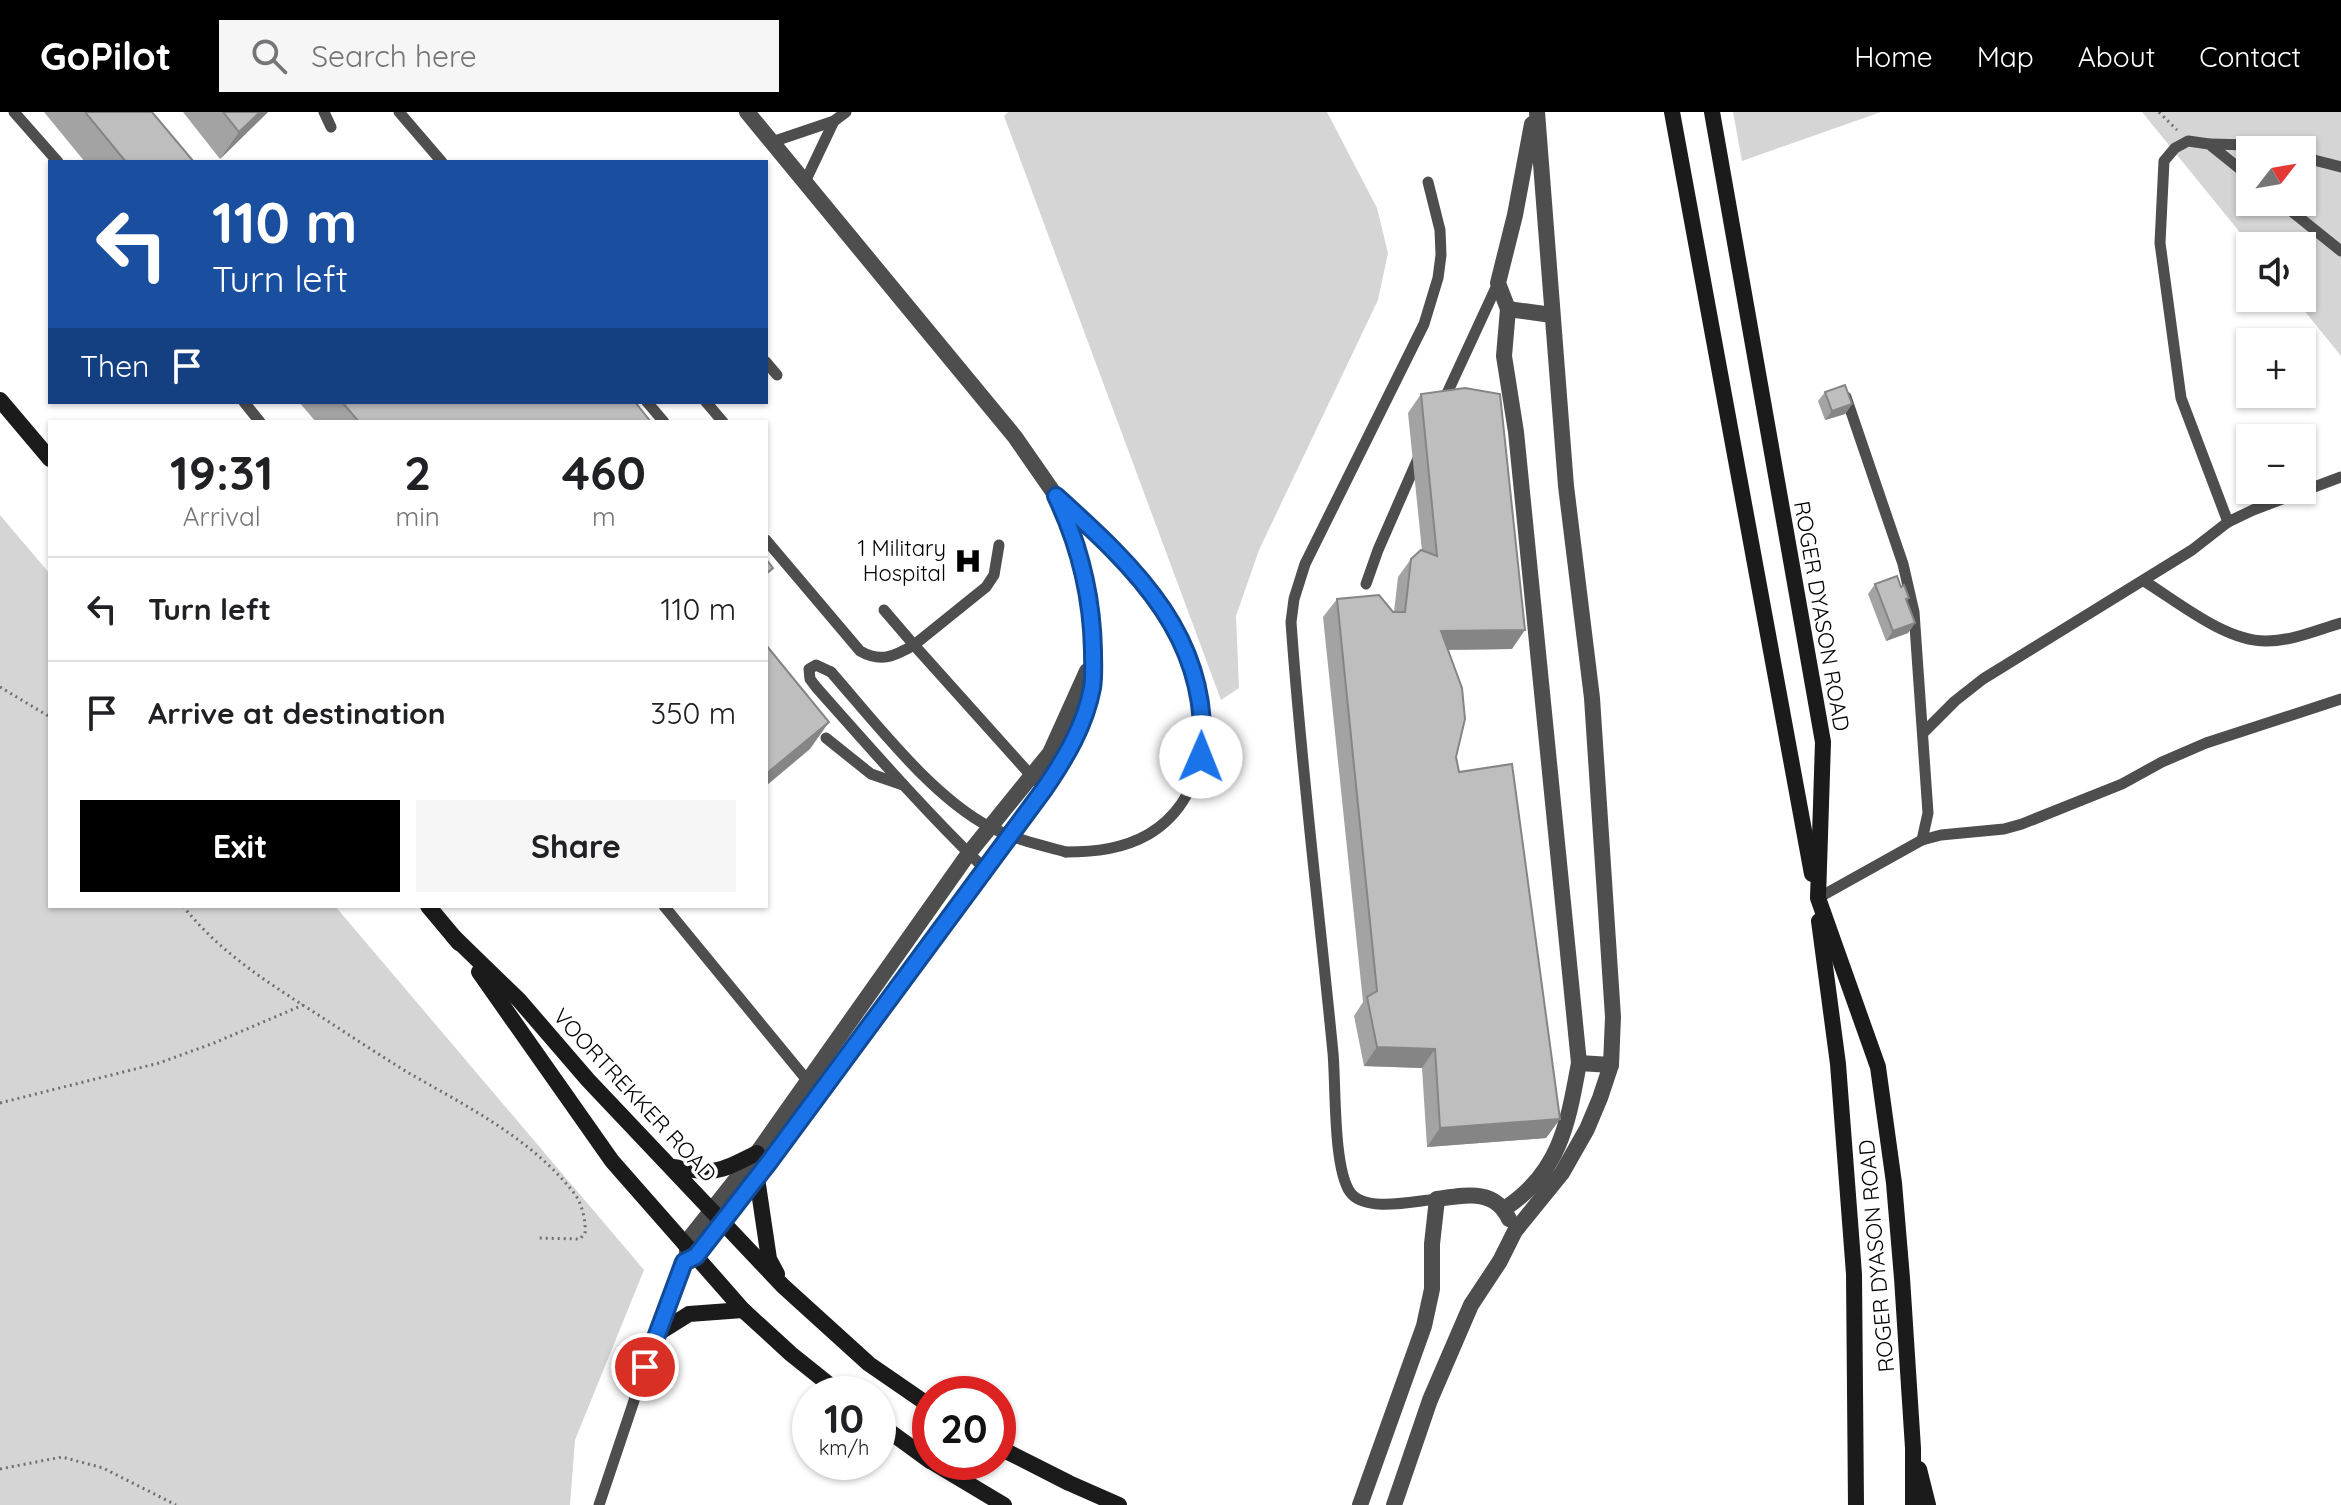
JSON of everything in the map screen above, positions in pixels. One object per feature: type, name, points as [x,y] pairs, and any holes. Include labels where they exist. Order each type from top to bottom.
[{"type":"main road","name":"ROGER DYASON ROAD","points":[[1672,112],[1815,890],[1836,1048],[1854,1274],[1856,1505]]},
{"type":"main road","name":"ROGER DYASON ROAD","points":[[1712,112],[1823,742],[1818,898],[1878,1067],[1894,1183],[1913,1448],[1913,1505]]},
{"type":"main road","points":[[0,400],[48,457]]},
{"type":"main road","name":"VOORTREKKER ROAD","points":[[430,908],[454,937],[612,1161],[689,1254],[743,1310],[818,1376]]},
{"type":"main road","name":"VOORTREKKER ROAD","points":[[454,937],[519,1000],[588,1080],[783,1286],[869,1364],[912,1394]]},
{"type":"main road","points":[[673,1167],[710,1173],[757,1153]]},
{"type":"main road","points":[[757,1178],[769,1259],[783,1286]]},
{"type":"main road","points":[[657,1334],[689,1314],[743,1310]]},
{"type":"main road","points":[[1913,1448],[1928,1505]]},
{"type":"main road","points":[[1016,1456],[1119,1505]]},
{"type":"main road","points":[[963,1480],[1004,1505]]},
{"type":"street","points":[[716,1217],[757,1178],[969,853],[1065,758],[1084,716],[1093,685],[1090,597],[1071,528],[1056,496],[1015,437],[747,112]]},
{"type":"street","points":[[1504,1209],[1530,1189],[1559,1147],[1567,1127],[1579,1063],[1516,432],[1506,378],[1508,309],[1498,283],[1536,112]]},
{"type":"street","points":[[1394,1505],[1451,1347],[1471,1305],[1500,1261],[1515,1231],[1562,1173],[1587,1129],[1611,1065],[1613,1017],[1592,698],[1566,486],[1536,112]]},
{"type":"street","points":[[1508,309],[1552,315]]},
{"type":"street","points":[[689,1254],[757,1153],[814,1087],[985,869],[1038,783]]},
{"type":"street","points":[[1579,1063],[1611,1065]]},
{"type":"street","points":[[1360,1505],[1424,1326],[1432,1289],[1432,1244],[1437,1199],[1476,1195],[1495,1201],[1504,1209],[1515,1231]]},
{"type":"lane","points":[[14,112],[56,160]]},
{"type":"lane","points":[[324,112],[331,127]]},
{"type":"lane","points":[[399,112],[440,160]]},
{"type":"lane","points":[[772,142],[834,121],[846,112]]},
{"type":"lane","points":[[805,182],[834,121]]},
{"type":"lane","points":[[2228,522],[2181,398],[2160,243],[2164,161],[2175,148],[2188,141],[2236,145]]},
{"type":"lane","points":[[2209,144],[2236,166]]},
{"type":"lane","points":[[2316,161],[2341,167]]},
{"type":"lane","points":[[1428,182],[1440,230],[1438,278],[1427,313],[1305,564],[1294,599],[1291,622],[1345,1181],[1351,1194],[1367,1203],[1437,1199]]},
{"type":"lane","points":[[2297,216],[2341,251]]},
{"type":"lane","points":[[1440,410],[1498,283]]},
{"type":"lane","points":[[768,364],[777,375]]},
{"type":"lane","points":[[1845,395],[1909,588],[1917,632],[1928,813],[1922,840]]},
{"type":"lane","points":[[246,404],[258,420]]},
{"type":"lane","points":[[649,404],[662,420]]},
{"type":"lane","points":[[708,404],[721,420]]},
{"type":"lane","points":[[1366,584],[1393,512],[1422,449]]},
{"type":"lane","points":[[1923,733],[1983,679],[2144,581],[2228,522],[2341,477]]},
{"type":"lane","points":[[985,869],[903,785],[816,687],[808,673],[816,665],[831,672],[928,778],[974,818],[1007,834],[1066,852],[1096,852],[1149,834],[1167,820],[1193,781],[1201,757],[1204,733],[1195,673],[1183,641],[1151,591],[1126,562],[1056,496]]},
{"type":"lane","points":[[768,542],[860,651],[870,657],[882,658],[891,657],[914,645],[986,587],[994,575],[999,545]]},
{"type":"lane","points":[[2144,581],[2226,631],[2252,640],[2280,640],[2341,623]]},
{"type":"lane","points":[[884,610],[1038,783]]},
{"type":"lane","points":[[1818,898],[1922,840],[2022,824],[2122,784],[2206,743],[2341,699]]},
{"type":"lane","points":[[826,738],[871,774],[903,785]]},
{"type":"lane","points":[[666,908],[814,1087]]},
{"type":"lane","points":[[599,1505],[657,1334],[689,1254]]},
{"type":"path","points":[[2159,112],[2188,141]]},
{"type":"path","points":[[0,687],[48,716]]},
{"type":"path","points":[[185,908],[207,936],[242,965],[410,1073],[472,1107],[534,1153],[577,1195],[585,1224],[585,1233],[580,1239],[537,1238]]},
{"type":"path","points":[[0,1103],[159,1063],[303,1005]]},
{"type":"path","points":[[0,1469],[62,1457],[103,1468],[176,1505]]},
{"type":"shaded area","points":[[1008,112],[1327,112],[1377,208],[1388,253],[1378,300],[1259,550],[1236,616],[1239,688],[1221,700],[1004,116]]},
{"type":"shaded area","points":[[1733,112],[1881,112],[1742,161]]},
{"type":"shaded area","points":[[2142,112],[2341,112],[2341,356],[2305,312],[2316,312],[2316,232],[2240,232]]},
{"type":"shaded area","points":[[0,515],[48,572],[48,908],[337,908],[644,1270],[575,1440],[570,1505],[0,1505]]},
{"type":"building","points":[[85,112],[152,112],[192,160],[124,160]]},
{"type":"building","points":[[223,112],[260,112],[239,132]]},
{"type":"building","points":[[1845,385],[1852,404],[1832,411],[1825,392]]},
{"type":"building","points":[[1465,388],[1500,394],[1525,630],[1441,631],[1462,688],[1465,719],[1456,757],[1459,772],[1512,764],[1560,1119],[1440,1128],[1435,1049],[1377,1047],[1367,997],[1377,991],[1337,599],[1379,595],[1393,612],[1405,612],[1411,559],[1421,550],[1437,556],[1421,394]]},
{"type":"building","points":[[344,404],[637,404],[649,420],[357,420]]},
{"type":"building","points":[[1897,576],[1909,598],[1906,599],[1915,623],[1893,631],[1875,584]]},
{"type":"building","points":[[768,647],[829,722],[768,772]]},
{"type":"place","name":"1 Military Hospital","points":[[968,561]]},
{"type":"route","points":[[645,1367],[684,1262],[696,1256],[769,1162],[1045,788],[1075,738],[1093,685],[1093,627],[1083,566],[1071,528],[1056,496],[1126,562],[1151,591],[1183,641],[1195,673],[1200,702],[1204,733],[1201,757]]}]
